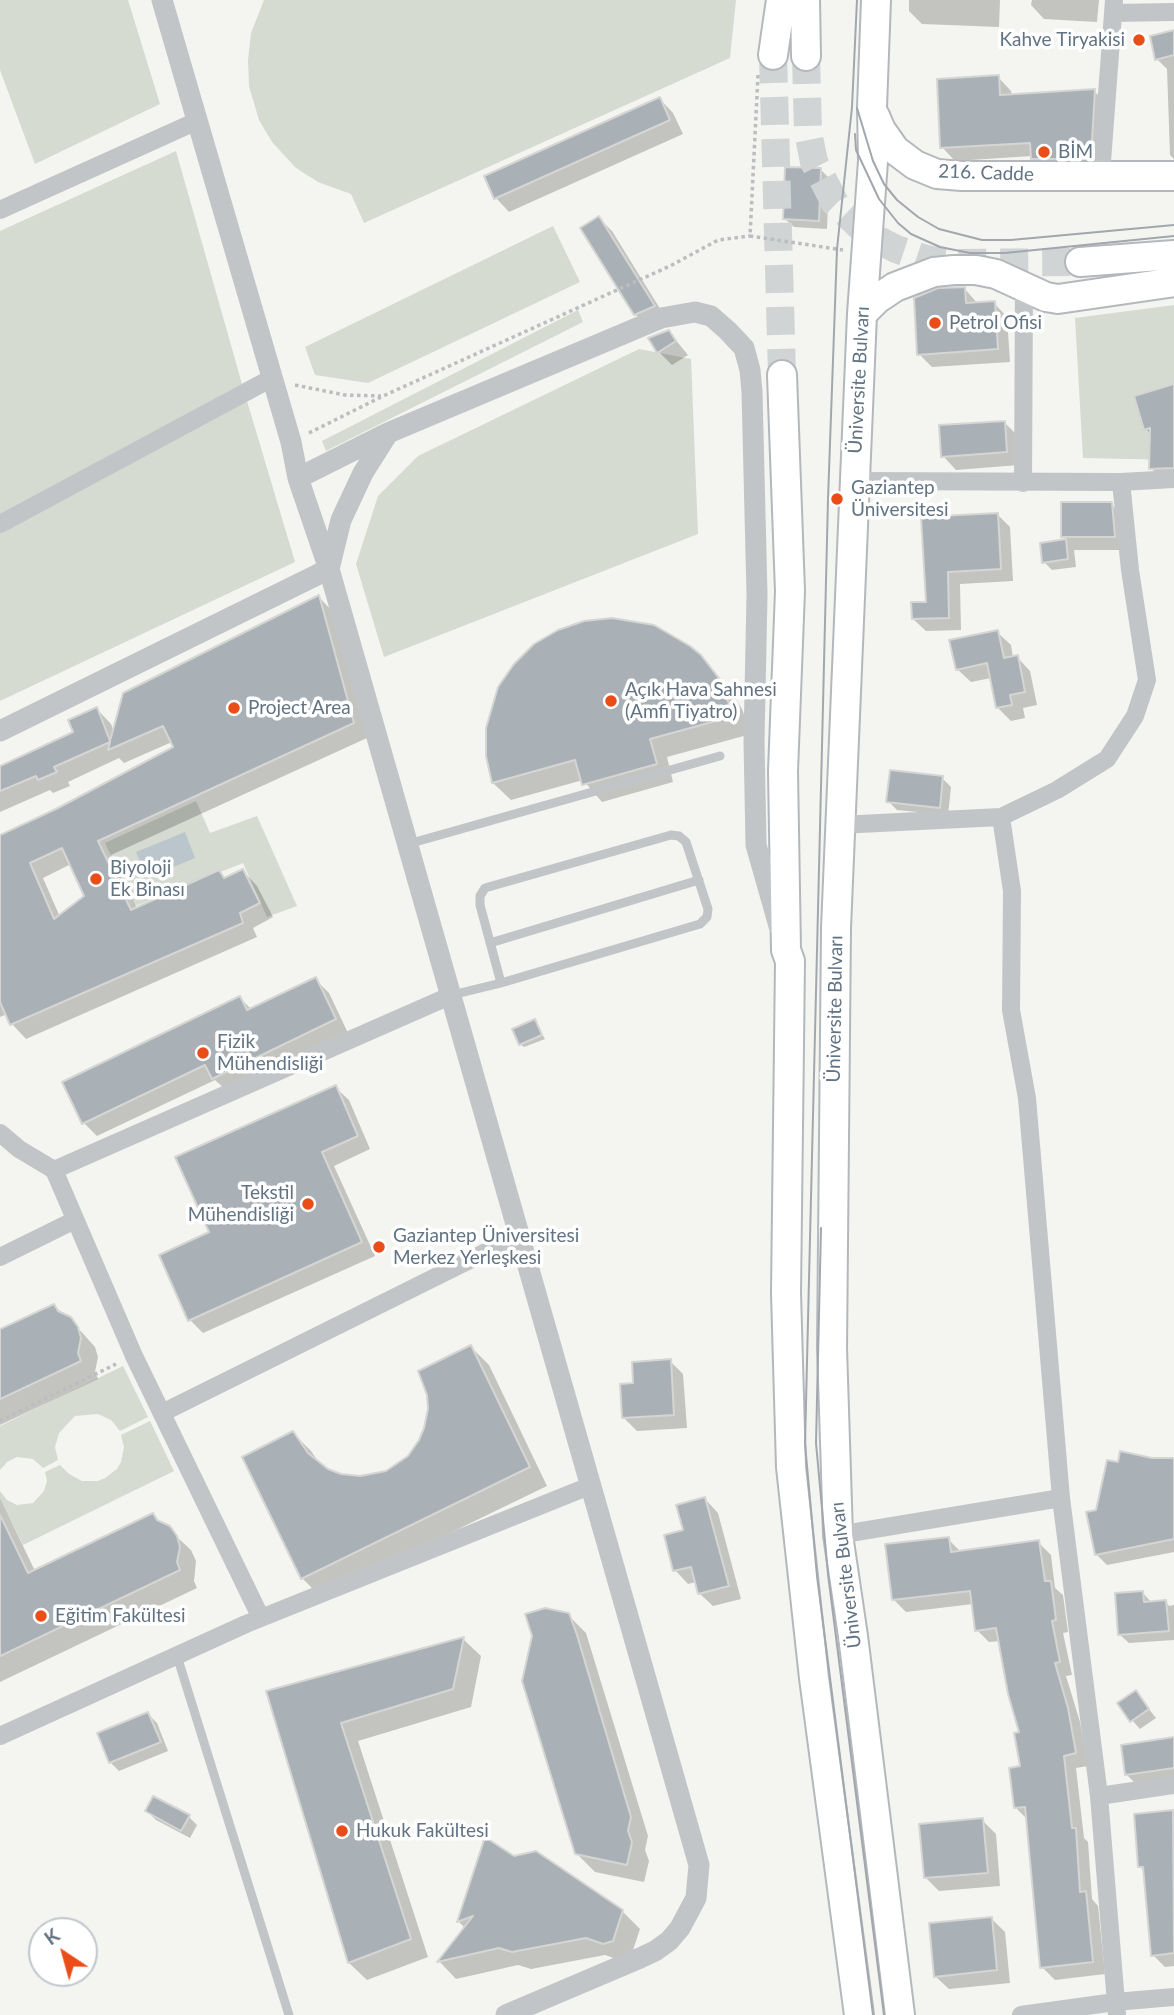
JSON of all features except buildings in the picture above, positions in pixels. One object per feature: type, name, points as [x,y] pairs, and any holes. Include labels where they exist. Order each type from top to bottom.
[{"type":"main road","points":[[766,60],[781,0]]},
{"type":"main road","points":[[805,0],[806,56]]},
{"type":"main road","name":"Üniversite Bulvarı","points":[[876,0],[873,161],[862,314],[839,825],[832,1335],[838,1535],[900,2015]]},
{"type":"main road","name":"216. Cadde","points":[[872,107],[880,130],[895,150],[925,171],[949,176],[1174,176]]},
{"type":"main road","points":[[1080,262],[1174,255]]},
{"type":"main road","points":[[862,314],[894,287],[933,272],[976,270],[996,274],[1046,297],[1058,299],[1174,282]]},
{"type":"main road","points":[[782,375],[790,592],[783,771],[786,950],[790,961],[786,1293],[791,1467],[814,1678],[859,2015]]},
{"type":"street","points":[[162,0],[291,442],[298,478],[329,569],[696,1848],[699,1882],[696,1898],[685,1921],[669,1941],[655,1951],[506,2015]]},
{"type":"street","points":[[1101,175],[1114,7],[1174,12]]},
{"type":"street","points":[[0,210],[197,121]]},
{"type":"street","points":[[1023,483],[1024,286]]},
{"type":"street","points":[[298,478],[388,433],[661,318],[695,312],[711,316],[744,348],[750,370],[757,595],[754,741],[756,845],[786,950]]},
{"type":"street","points":[[0,524],[272,378]]},
{"type":"street","points":[[329,569],[341,520],[363,473],[388,433]]},
{"type":"street","points":[[854,481],[1023,483],[1174,479]]},
{"type":"street","points":[[839,825],[1001,817],[1057,790],[1107,760],[1135,716],[1147,680],[1130,570],[1121,482]]},
{"type":"street","points":[[0,731],[329,569]]},
{"type":"street","points":[[1001,817],[1012,891],[1011,1010],[1027,1098],[1061,1498],[1099,1796],[1116,2009]]},
{"type":"street","points":[[54,1170],[452,995]]},
{"type":"street","points":[[0,1133],[19,1149],[54,1170],[134,1356],[261,1618]]},
{"type":"street","points":[[0,1257],[75,1220]]},
{"type":"street","points":[[162,1413],[520,1235]]},
{"type":"street","points":[[0,1736],[261,1618],[592,1485]]},
{"type":"street","points":[[838,1535],[1061,1498]]},
{"type":"street","points":[[1099,1796],[1174,1786]]},
{"type":"street","points":[[1021,2015],[1116,2009],[1174,1997]]},
{"type":"lane","points":[[408,844],[720,756]]},
{"type":"lane","points":[[452,995],[501,983],[700,925],[707,917],[708,909],[686,842],[679,836],[671,835],[485,888],[480,896],[480,905],[501,983]]},
{"type":"lane","points":[[490,943],[699,880]]},
{"type":"lane","points":[[177,1656],[289,2015]]},
{"type":"path","points":[[750,236],[756,92],[766,60]]},
{"type":"path","points":[[291,442],[383,396],[670,266],[718,240],[750,236],[867,254]]},
{"type":"path","points":[[272,378],[308,390],[345,396],[383,396]]},
{"type":"path","points":[[0,1421],[134,1356]]},
{"type":"shaded area","points":[[0,0],[128,0],[160,104],[35,164],[0,70]]},
{"type":"shaded area","points":[[264,0],[736,0],[730,58],[364,223],[351,194],[318,182],[296,168],[272,142],[259,120],[249,86],[248,60],[251,33]]},
{"type":"shaded area","points":[[176,151],[242,384],[0,514],[0,231]]},
{"type":"shaded area","points":[[553,226],[580,282],[368,383],[315,375],[305,347]]},
{"type":"shaded area","points":[[1174,305],[1174,460],[1083,458],[1075,318]]},
{"type":"shaded area","points":[[578,310],[583,322],[326,451],[322,441]]},
{"type":"shaded area","points":[[639,349],[691,359],[698,534],[384,657],[356,564],[378,496],[418,456]]},
{"type":"shaded area","points":[[247,401],[295,562],[0,701],[0,533]]},
{"type":"shaded area","points":[[196,801],[210,833],[257,816],[297,906],[267,917],[243,863],[135,906],[105,843]]},
{"type":"shaded area","points":[[185,832],[195,858],[147,878],[136,852]]},
{"type":"shaded area","points":[[123,1366],[148,1417],[120,1431],[111,1420],[98,1414],[75,1416],[59,1433],[55,1447],[58,1460],[43,1468],[33,1459],[17,1457],[7,1462],[0,1470],[0,1426]]},
{"type":"shaded area","points":[[150,1421],[174,1471],[23,1545],[0,1498],[0,1491],[7,1500],[17,1505],[33,1503],[44,1491],[47,1481],[45,1472],[60,1465],[82,1481],[105,1478],[117,1469],[121,1462],[124,1447],[121,1435]]},
{"type":"tunnel","points":[[773,55],[782,375]]},
{"type":"tunnel","points":[[806,56],[808,132],[814,162],[835,203],[869,235],[896,249],[926,259],[950,263],[1080,262]]},
{"type":"tram line","points":[[857,0],[852,107],[837,249],[828,499],[805,1444],[817,1576],[873,2015]]},
{"type":"tram line","points":[[857,108],[873,161],[884,184],[897,200],[939,229],[982,240],[1011,240],[1174,225]]},
{"type":"tram line","points":[[855,134],[856,150],[879,199],[898,223],[911,234],[940,247],[970,253],[1005,253],[1174,236]]},
{"type":"tram line","points":[[821,1228],[816,1443],[828,1574],[884,2015]]},
{"type":"place","name":"Kahve Tiryakisi","points":[[1139,40]]},
{"type":"place","name":"BİM","points":[[1044,152]]},
{"type":"place","name":"Petrol Ofisi","points":[[935,323]]},
{"type":"place","name":"Gaziantep Üniversitesi","points":[[837,499]]},
{"type":"place","name":"Açık Hava Sahnesi (Amfi Tiyatro)","points":[[611,701]]},
{"type":"place","name":"Project Area","points":[[234,708]]},
{"type":"place","name":"Biyoloji Ek Binası","points":[[96,879]]},
{"type":"place","name":"Fizik Mühendisliği","points":[[203,1053]]},
{"type":"place","name":"Tekstil Mühendisliği","points":[[308,1204]]},
{"type":"place","name":"Gaziantep Üniversitesi Merkez Yerleşkesi","points":[[379,1247]]},
{"type":"place","name":"Eğitim Fakültesi","points":[[41,1616]]},
{"type":"place","name":"Hukuk Fakültesi","points":[[342,1831]]}]
